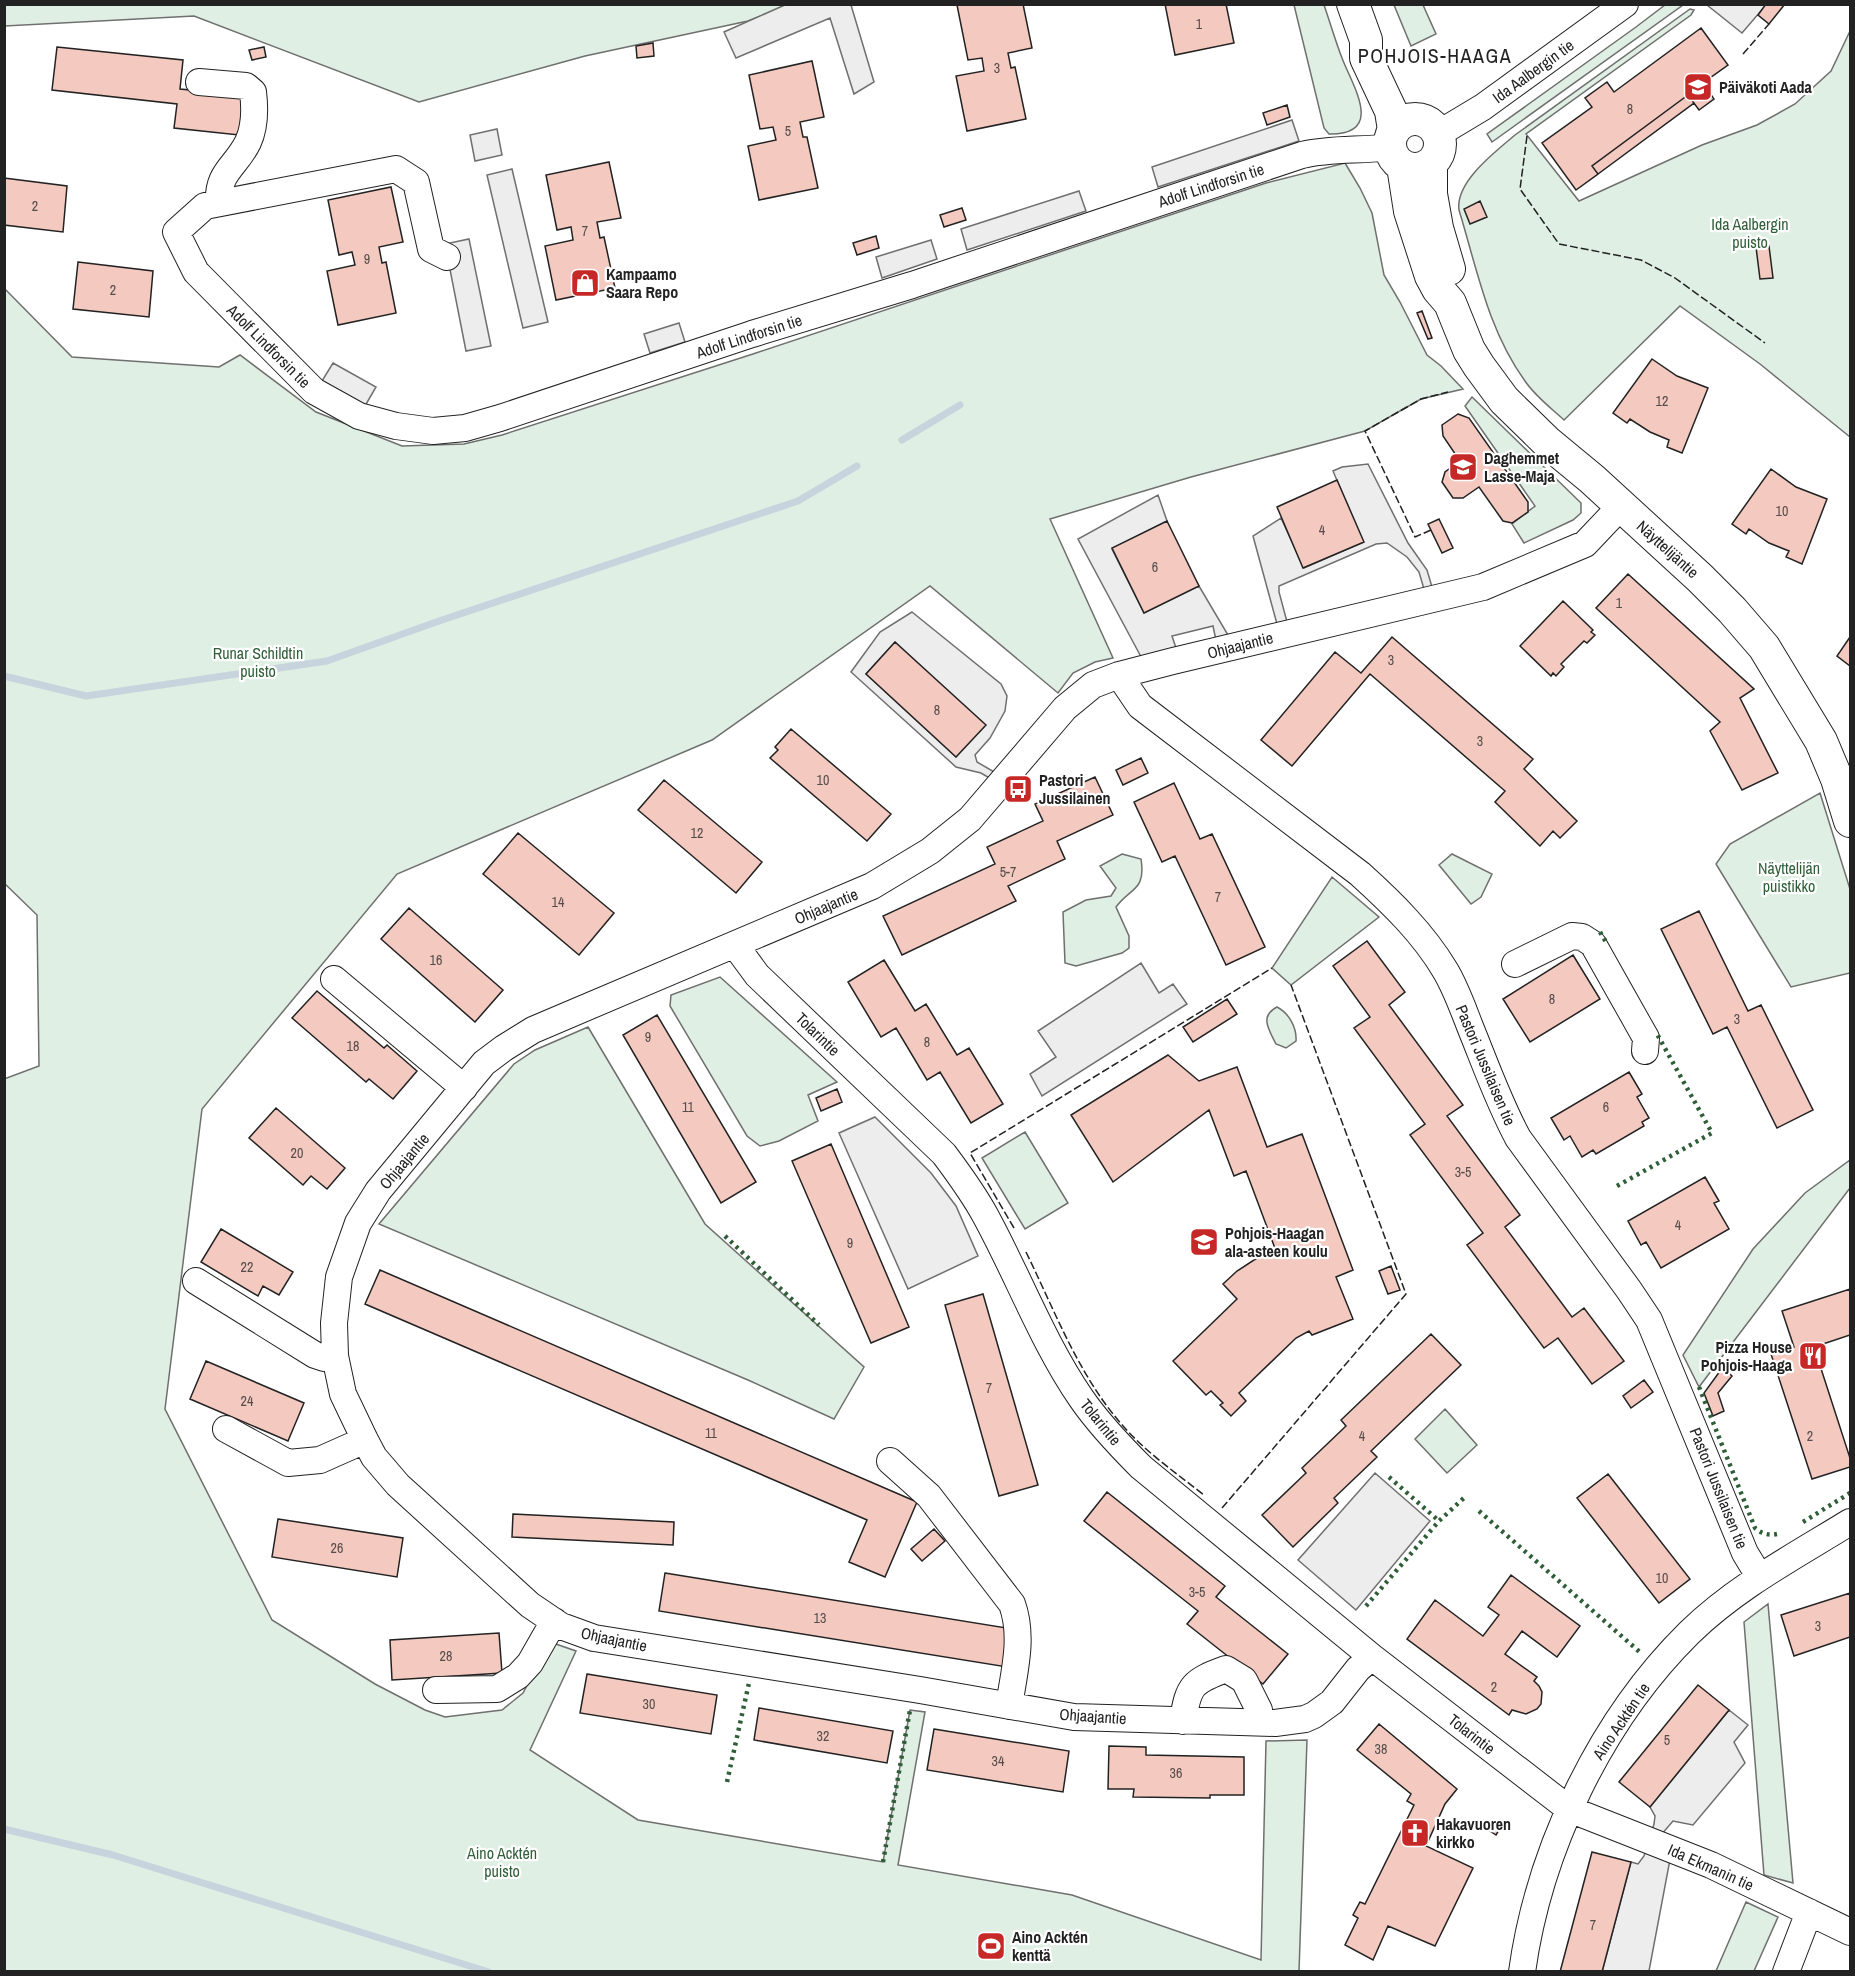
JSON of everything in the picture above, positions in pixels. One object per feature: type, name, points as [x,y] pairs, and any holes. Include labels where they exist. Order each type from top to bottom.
[{"type":"main road","name":"Näyttelijäntie","points":[[1353,4],[1366,40],[1381,52],[1390,65],[1413,144],[1410,211],[1419,244],[1431,276],[1450,303],[1473,358],[1504,400],[1546,441],[1592,479],[1700,578],[1764,647],[1821,741],[1840,762],[1851,821]]},
{"type":"street","name":"Ida Aalbergin tie","points":[[1413,144],[1483,107],[1625,4]]},
{"type":"street","points":[[199,82],[246,86],[253,92],[256,108],[248,142],[221,180],[218,190],[219,203],[396,169],[416,182],[431,249],[447,257]]},
{"type":"street","name":"Adolf Lindforsin tie","points":[[219,203],[205,206],[176,232],[196,272],[314,391],[359,416],[396,426],[433,431],[465,428],[500,418],[1302,155],[1320,151],[1364,150],[1413,144]]},
{"type":"street","name":"Ohjaajantie","points":[[1372,1657],[1358,1669],[1332,1702],[1305,1719],[1260,1722],[1074,1718],[594,1638],[561,1626],[530,1605],[398,1485],[374,1457],[343,1394],[335,1356],[334,1323],[339,1277],[358,1224],[378,1191],[484,1063],[533,1030],[872,886],[930,850],[970,819],[1065,708],[1093,686],[1119,675],[1483,587],[1585,544],[1621,506]]},
{"type":"street","name":"Pastori Jussilaisen tie","points":[[1119,675],[1140,706],[1360,873],[1393,904],[1426,943],[1445,970],[1460,1000],[1503,1111],[1518,1138],[1649,1320],[1745,1553],[1759,1576]]},
{"type":"street","points":[[1515,964],[1572,936],[1582,937],[1593,944],[1646,1038],[1645,1051]]},
{"type":"street","name":"Tolarintie","points":[[735,945],[757,975],[944,1154],[964,1180],[984,1213],[1063,1368],[1081,1398],[1115,1440],[1141,1467],[1372,1657],[1569,1809]]},
{"type":"street","points":[[333,979],[464,1088]]},
{"type":"street","points":[[196,1281],[315,1355],[324,1358],[335,1356]]},
{"type":"street","points":[[226,1429],[288,1463],[320,1460],[365,1440]]},
{"type":"street","points":[[890,1461],[929,1496],[1012,1604],[1019,1636],[1009,1706]]},
{"type":"street","name":"Aino Acktén tie","points":[[1522,1971],[1525,1950],[1556,1839],[1582,1780],[1636,1692],[1690,1633],[1759,1576],[1851,1522]]},
{"type":"street","points":[[435,1690],[497,1689],[518,1676],[530,1663],[554,1621]]},
{"type":"street","points":[[1183,1720],[1187,1696],[1202,1678],[1226,1669],[1244,1680],[1259,1710],[1260,1722]]},
{"type":"street","name":"Ida Ekmanin tie","points":[[1569,1809],[1711,1865],[1851,1932]]},
{"type":"street","points":[[1786,1971],[1809,1912]]},
{"type":"green space","points":[[5,4],[787,5],[748,21],[585,56],[419,102],[194,16],[5,26]]},
{"type":"green space","points":[[1294,5],[1324,5],[1361,106],[1361,118],[1356,126],[1346,132],[1329,134],[1324,128]]},
{"type":"green space","points":[[1394,5],[1423,5],[1436,34],[1411,46]]},
{"type":"green space","points":[[1665,5],[1683,5],[1492,142],[1487,134]]},
{"type":"green space","name":"Ida Aalbergin puisto","points":[[1690,9],[1694,10],[1691,15],[1526,134],[1579,201],[1702,145],[1757,125],[1795,104],[1831,71],[1850,31],[1850,437],[1760,364],[1680,306],[1564,420],[1538,397],[1525,381],[1512,361],[1493,320],[1459,210],[1459,199],[1463,189],[1478,168],[1515,135]]},
{"type":"green space","name":"Runar Schildtin puisto","points":[[1345,163],[1372,213],[1384,275],[1427,355],[1463,389],[1421,399],[1365,431],[1191,477],[1050,519],[1113,658],[1095,662],[1073,673],[1058,693],[930,586],[712,740],[397,874],[202,1109],[165,1409],[272,1620],[375,1684],[425,1710],[445,1717],[502,1710],[523,1693],[550,1642],[576,1651],[530,1750],[638,1820],[883,1862],[910,1710],[925,1712],[898,1865],[1072,1895],[1261,1960],[1266,1741],[1307,1740],[1299,1971],[5,1971],[4,1079],[39,1066],[37,915],[4,883],[5,289],[72,357],[219,367],[240,355],[316,412],[402,446],[464,444],[502,435],[756,353],[1266,183]]},
{"type":"green space","points":[[1472,397],[1581,503],[1581,513],[1573,520],[1524,543],[1512,524],[1535,506],[1465,406]]},
{"type":"green space","name":"Näyttelijän puistikko","points":[[1820,793],[1850,889],[1850,973],[1791,987],[1716,864],[1730,844]]},
{"type":"green space","points":[[1122,854],[1141,859],[1142,869],[1136,888],[1116,907],[1129,936],[1129,948],[1122,953],[1076,966],[1065,963],[1063,912],[1086,900],[1111,896],[1116,888],[1100,866]]},
{"type":"green space","points":[[1452,854],[1492,874],[1481,897],[1471,904],[1439,865]]},
{"type":"green space","points":[[1332,877],[1379,917],[1291,985],[1272,968]]},
{"type":"green space","points":[[720,977],[837,1082],[808,1095],[818,1121],[779,1141],[760,1146],[747,1136],[670,1006],[671,995]]},
{"type":"green space","points":[[1277,1007],[1289,1017],[1295,1031],[1296,1041],[1286,1048],[1276,1044],[1267,1024],[1268,1015]]},
{"type":"green space","points":[[588,1027],[705,1224],[864,1367],[834,1419],[748,1380],[379,1224],[514,1064],[535,1050]]},
{"type":"green space","points":[[1025,1132],[1068,1203],[1025,1229],[982,1158]]},
{"type":"green space","points":[[1850,1160],[1850,1188],[1699,1387],[1683,1355],[1753,1249],[1805,1193]]},
{"type":"green space","points":[[1445,1409],[1477,1445],[1447,1473],[1415,1439]]},
{"type":"green space","points":[[1768,1604],[1793,1883],[1764,1875],[1744,1622]]},
{"type":"green space","points":[[1746,1902],[1778,1917],[1754,1971],[1716,1971]]},
{"type":"shaded area","points":[[787,4],[851,5],[874,82],[854,94],[830,18],[736,58],[724,32]]},
{"type":"shaded area","points":[[1707,5],[1766,5],[1742,33]]},
{"type":"shaded area","points":[[1292,120],[1299,141],[1158,187],[1152,167]]},
{"type":"shaded area","points":[[497,129],[502,155],[475,161],[470,135]]},
{"type":"shaded area","points":[[512,169],[548,322],[523,328],[487,175]]},
{"type":"shaded area","points":[[1079,191],[1086,211],[967,250],[961,229]]},
{"type":"shaded area","points":[[469,239],[491,346],[466,351],[445,244]]},
{"type":"shaded area","points":[[931,240],[937,259],[882,278],[876,257]]},
{"type":"shaded area","points":[[679,323],[685,342],[650,353],[644,334]]},
{"type":"shaded area","points":[[333,363],[376,387],[365,406],[322,381]]},
{"type":"shaded area","points":[[1368,464],[1408,543],[1427,570],[1432,587],[1424,589],[1419,572],[1407,557],[1387,543],[1376,544],[1279,586],[1290,633],[1280,635],[1253,536],[1281,518],[1304,568],[1363,542],[1333,471],[1342,467]]},
{"type":"shaded area","points":[[1158,495],[1167,521],[1112,549],[1144,613],[1199,586],[1228,635],[1218,650],[1213,626],[1172,636],[1176,648],[1147,668],[1078,539]]},
{"type":"shaded area","points":[[912,612],[1001,684],[1007,696],[1005,711],[990,738],[975,755],[977,762],[996,773],[991,779],[981,773],[956,767],[851,672],[880,632]],"holes":[[[895,642],[985,725],[956,757],[866,674]]]},
{"type":"shaded area","points":[[1141,963],[1159,993],[1173,984],[1187,1004],[1042,1096],[1030,1074],[1056,1057],[1038,1031]]},
{"type":"shaded area","points":[[875,1117],[931,1173],[956,1206],[978,1256],[908,1289],[839,1133]]},
{"type":"shaded area","points":[[1375,1473],[1430,1521],[1356,1610],[1298,1560]]},
{"type":"shaded area","points":[[1729,1710],[1748,1725],[1734,1742],[1745,1763],[1693,1825],[1673,1821],[1655,1842],[1672,1849],[1649,1971],[1602,1972],[1631,1862],[1638,1864],[1644,1856],[1654,1824],[1655,1816],[1650,1807]]},
{"type":"building","points":[[1023,4],[1032,48],[1008,53],[1011,68],[1015,67],[1026,119],[967,131],[956,76],[984,71],[982,58],[968,60],[957,5]]},
{"type":"building","points":[[1165,4],[1226,4],[1234,43],[1175,55]]},
{"type":"building","points":[[1766,4],[1785,4],[1769,24],[1758,15]]},
{"type":"building","points":[[1701,28],[1728,65],[1703,83],[1714,99],[1699,110],[1688,95],[1592,166],[1598,174],[1576,190],[1542,143],[1592,107],[1585,98],[1607,82],[1614,92]]},
{"type":"building","points":[[653,43],[654,56],[637,58],[636,46]]},
{"type":"building","points":[[57,47],[183,60],[180,89],[244,95],[239,135],[174,128],[177,104],[52,90]]},
{"type":"building","points":[[264,47],[266,57],[252,60],[249,50]]},
{"type":"building","points":[[812,61],[824,117],[800,122],[803,137],[807,137],[818,188],[759,200],[748,146],[776,140],[773,127],[760,129],[749,75]]},
{"type":"building","points":[[1688,95],[1694,103],[1598,174],[1592,166]]},
{"type":"building","points":[[1287,105],[1290,117],[1267,125],[1263,113]]},
{"type":"building","points":[[609,162],[621,218],[597,222],[600,238],[604,237],[615,288],[556,300],[545,246],[573,240],[571,227],[557,230],[546,175]]},
{"type":"building","points":[[4,178],[67,186],[63,232],[4,225]]},
{"type":"building","points":[[391,187],[403,242],[379,247],[382,263],[386,262],[396,313],[338,325],[327,271],[355,265],[352,252],[339,255],[328,200]]},
{"type":"building","points":[[1480,201],[1487,217],[1470,224],[1464,209]]},
{"type":"building","points":[[962,208],[966,220],[944,227],[940,215]]},
{"type":"building","points":[[876,236],[879,248],[857,255],[853,243]]},
{"type":"building","points":[[1769,246],[1773,278],[1760,279],[1756,247]]},
{"type":"building","points":[[78,262],[153,271],[149,317],[73,309]]},
{"type":"building","points":[[1422,311],[1432,338],[1428,339],[1417,313]]},
{"type":"building","points":[[1652,359],[1677,376],[1708,388],[1682,453],[1667,447],[1669,440],[1650,432],[1630,419],[1627,423],[1613,413]]},
{"type":"building","points":[[1458,414],[1469,418],[1528,502],[1528,512],[1512,523],[1503,521],[1479,487],[1463,498],[1453,498],[1442,482],[1445,472],[1460,461],[1443,436],[1442,425]]},
{"type":"building","points":[[1771,469],[1796,487],[1827,499],[1802,564],[1786,557],[1789,551],[1769,543],[1749,529],[1746,534],[1732,524]]},
{"type":"building","points":[[1337,480],[1364,542],[1303,568],[1277,507]]},
{"type":"building","points":[[1439,519],[1453,548],[1442,553],[1428,524]]},
{"type":"building","points":[[1167,521],[1199,586],[1144,613],[1112,548]]},
{"type":"building","points":[[1628,574],[1754,689],[1740,698],[1778,773],[1742,790],[1710,731],[1720,722],[1596,608]]},
{"type":"building","points":[[1563,601],[1593,630],[1591,632],[1595,635],[1587,643],[1584,641],[1561,664],[1564,667],[1556,676],[1553,673],[1551,676],[1520,646]]},
{"type":"building","points":[[1392,637],[1533,759],[1524,769],[1577,821],[1560,838],[1553,831],[1540,846],[1495,802],[1505,791],[1370,674],[1292,766],[1261,740],[1335,652],[1361,673]]},
{"type":"building","points":[[1850,637],[1850,666],[1837,656]]},
{"type":"building","points":[[895,642],[986,725],[956,757],[866,674]]},
{"type":"building","points":[[791,729],[891,814],[867,841],[770,758],[778,750],[775,747]]},
{"type":"building","points":[[1141,758],[1148,773],[1123,785],[1116,770]]},
{"type":"building","points":[[1095,777],[1113,815],[1057,841],[1065,859],[1008,886],[1016,901],[902,955],[883,916],[995,864],[987,847],[1043,821],[1035,804]]},
{"type":"building","points":[[664,780],[762,862],[736,893],[638,810]]},
{"type":"building","points":[[1174,783],[1200,839],[1212,834],[1265,947],[1226,965],[1175,856],[1162,862],[1134,802]]},
{"type":"building","points":[[518,833],[614,913],[579,955],[483,874]]},
{"type":"building","points":[[409,908],[503,990],[475,1022],[381,939]]},
{"type":"building","points":[[1699,911],[1748,1011],[1761,1005],[1813,1110],[1777,1128],[1727,1027],[1713,1034],[1661,929]]},
{"type":"building","points":[[1367,941],[1405,992],[1389,1005],[1463,1105],[1447,1116],[1520,1215],[1505,1227],[1572,1317],[1584,1308],[1624,1361],[1592,1384],[1558,1338],[1544,1348],[1467,1245],[1483,1233],[1410,1135],[1425,1124],[1354,1028],[1370,1017],[1333,966]]},
{"type":"building","points":[[1573,955],[1600,999],[1530,1042],[1503,999]]},
{"type":"building","points":[[884,960],[915,1011],[926,1004],[957,1055],[969,1048],[1003,1104],[971,1123],[940,1072],[927,1080],[896,1028],[881,1037],[848,982]]},
{"type":"building","points":[[317,991],[384,1048],[387,1045],[417,1071],[393,1099],[369,1079],[366,1082],[292,1018]]},
{"type":"building","points":[[1227,999],[1237,1014],[1193,1042],[1183,1027]]},
{"type":"building","points":[[657,1015],[756,1182],[721,1203],[623,1035]]},
{"type":"building","points":[[1168,1055],[1199,1081],[1237,1067],[1267,1147],[1302,1134],[1353,1270],[1336,1277],[1353,1319],[1312,1335],[1309,1331],[1296,1338],[1239,1393],[1246,1401],[1231,1416],[1220,1405],[1223,1403],[1211,1391],[1206,1395],[1173,1361],[1237,1299],[1223,1284],[1237,1271],[1257,1258],[1276,1251],[1246,1171],[1234,1176],[1209,1110],[1113,1182],[1071,1115]]},
{"type":"building","points":[[1629,1072],[1642,1094],[1637,1097],[1649,1118],[1642,1122],[1644,1126],[1596,1154],[1593,1150],[1582,1157],[1570,1136],[1564,1140],[1551,1118]]},
{"type":"building","points":[[837,1089],[842,1102],[821,1111],[816,1098]]},
{"type":"building","points":[[276,1108],[345,1168],[327,1189],[311,1176],[303,1185],[249,1138]]},
{"type":"building","points":[[831,1144],[909,1327],[871,1343],[792,1161]]},
{"type":"building","points":[[1705,1177],[1719,1201],[1714,1203],[1729,1229],[1661,1268],[1646,1242],[1641,1245],[1628,1221]]},
{"type":"building","points":[[221,1229],[293,1272],[279,1295],[263,1286],[258,1296],[201,1262]]},
{"type":"building","points":[[1391,1266],[1400,1290],[1388,1294],[1379,1271]]},
{"type":"building","points":[[380,1270],[917,1502],[885,1577],[849,1562],[867,1520],[365,1304]]},
{"type":"building","points":[[1850,1289],[1850,1335],[1814,1347],[1850,1458],[1850,1467],[1812,1479],[1771,1354],[1794,1347],[1782,1311]]},
{"type":"building","points":[[983,1294],[1038,1485],[999,1496],[945,1305]]},
{"type":"building","points":[[1431,1334],[1461,1365],[1371,1451],[1377,1457],[1334,1498],[1338,1503],[1293,1547],[1262,1515],[1306,1473],[1302,1468],[1346,1426],[1341,1420]]},
{"type":"building","points":[[206,1361],[304,1403],[288,1441],[190,1399]]},
{"type":"building","points":[[1723,1367],[1732,1376],[1718,1393],[1724,1411],[1713,1416],[1704,1393]]},
{"type":"building","points":[[1644,1380],[1653,1392],[1631,1408],[1623,1396]]},
{"type":"building","points":[[1608,1474],[1690,1579],[1659,1603],[1577,1498]]},
{"type":"building","points":[[1107,1492],[1225,1586],[1216,1597],[1288,1654],[1263,1684],[1187,1624],[1198,1611],[1084,1521]]},
{"type":"building","points":[[513,1514],[674,1522],[673,1545],[512,1537]]},
{"type":"building","points":[[278,1519],[403,1538],[397,1577],[272,1557]]},
{"type":"building","points":[[934,1529],[945,1541],[922,1561],[911,1549]]},
{"type":"building","points":[[665,1573],[1013,1629],[1007,1667],[659,1611]]},
{"type":"building","points":[[1511,1575],[1580,1626],[1557,1657],[1522,1631],[1505,1654],[1537,1677],[1534,1681],[1542,1692],[1541,1704],[1537,1709],[1526,1714],[1512,1710],[1509,1715],[1407,1639],[1435,1600],[1483,1636],[1499,1615],[1488,1607]]},
{"type":"building","points":[[1850,1593],[1850,1637],[1794,1656],[1781,1615]]},
{"type":"building","points":[[499,1633],[502,1673],[392,1680],[390,1640]]},
{"type":"building","points":[[587,1674],[717,1695],[711,1734],[580,1713]]},
{"type":"building","points":[[1698,1685],[1729,1710],[1650,1807],[1619,1782]]},
{"type":"building","points":[[759,1708],[893,1731],[887,1763],[754,1740]]},
{"type":"building","name":"Hakavuoren kirkko","points":[[1379,1724],[1457,1789],[1445,1804],[1426,1846],[1473,1868],[1435,1946],[1388,1926],[1373,1960],[1345,1945],[1358,1918],[1353,1915],[1360,1902],[1365,1904],[1414,1805],[1407,1801],[1411,1794],[1357,1750]]},
{"type":"building","points":[[934,1729],[1069,1751],[1063,1792],[927,1770]]},
{"type":"building","points":[[1109,1746],[1146,1747],[1146,1755],[1244,1757],[1244,1795],[1210,1795],[1210,1798],[1133,1797],[1134,1789],[1108,1789]]},
{"type":"building","points":[[1496,1822],[1502,1825],[1496,1835],[1490,1831]]},
{"type":"building","points":[[1592,1852],[1631,1862],[1602,1972],[1560,1972]]},
{"type":"waterway","points":[[902,440],[960,405]]},
{"type":"waterway","points":[[4,676],[86,696],[327,661],[439,621],[798,501],[857,466]]},
{"type":"waterway","points":[[4,1829],[113,1855],[489,1972]]},
{"type":"hedge","points":[[1600,932],[1606,942]]},
{"type":"hedge","points":[[1617,1186],[1712,1133],[1657,1034]]},
{"type":"hedge","points":[[725,1236],[819,1325]]},
{"type":"hedge","points":[[1699,1387],[1755,1528],[1767,1534],[1781,1533]]},
{"type":"hedge","points":[[1389,1477],[1439,1521]]},
{"type":"hedge","points":[[1803,1522],[1850,1493]]},
{"type":"hedge","points":[[1366,1606],[1439,1521],[1466,1496]]},
{"type":"hedge","points":[[1479,1511],[1642,1654]]},
{"type":"hedge","points":[[727,1782],[749,1683]]},
{"type":"hedge","points":[[883,1862],[910,1710]]},
{"type":"fence","points":[[1743,54],[1769,24]]},
{"type":"fence","points":[[1527,136],[1520,189],[1559,244],[1641,260],[1675,278],[1765,343]]},
{"type":"fence","points":[[1431,530],[1415,537],[1365,431],[1421,399],[1448,392]]},
{"type":"fence","points":[[1014,1228],[970,1153],[1272,968]]},
{"type":"fence","points":[[1222,1508],[1406,1294],[1291,985]]},
{"type":"fence","points":[[1026,1252],[1069,1343],[1108,1408],[1142,1446],[1204,1495]]},
{"type":"place","name":"Päiväkoti Aada","points":[[1698,87]]},
{"type":"place","name":"Kampaamo Saara Repo","points":[[585,283]]},
{"type":"place","name":"Daghemmet Lasse-Maja","points":[[1463,467]]},
{"type":"place","name":"Pastori Jussilainen","points":[[1018,789]]},
{"type":"place","name":"Pohjois-Haagan ala-asteen koulu","points":[[1204,1242]]},
{"type":"place","name":"Pizza House Pohjois-Haaga","points":[[1813,1356]]},
{"type":"place","name":"Hakavuoren kirkko","points":[[1415,1833]]},
{"type":"place","name":"Aino Acktén kenttä","points":[[991,1946]]},
{"type":"district","name":"POHJOIS-HAAGA","points":[[1435,56]]},
{"type":"park label","name":"Aino Acktén puisto","points":[[502,1862]]}]
